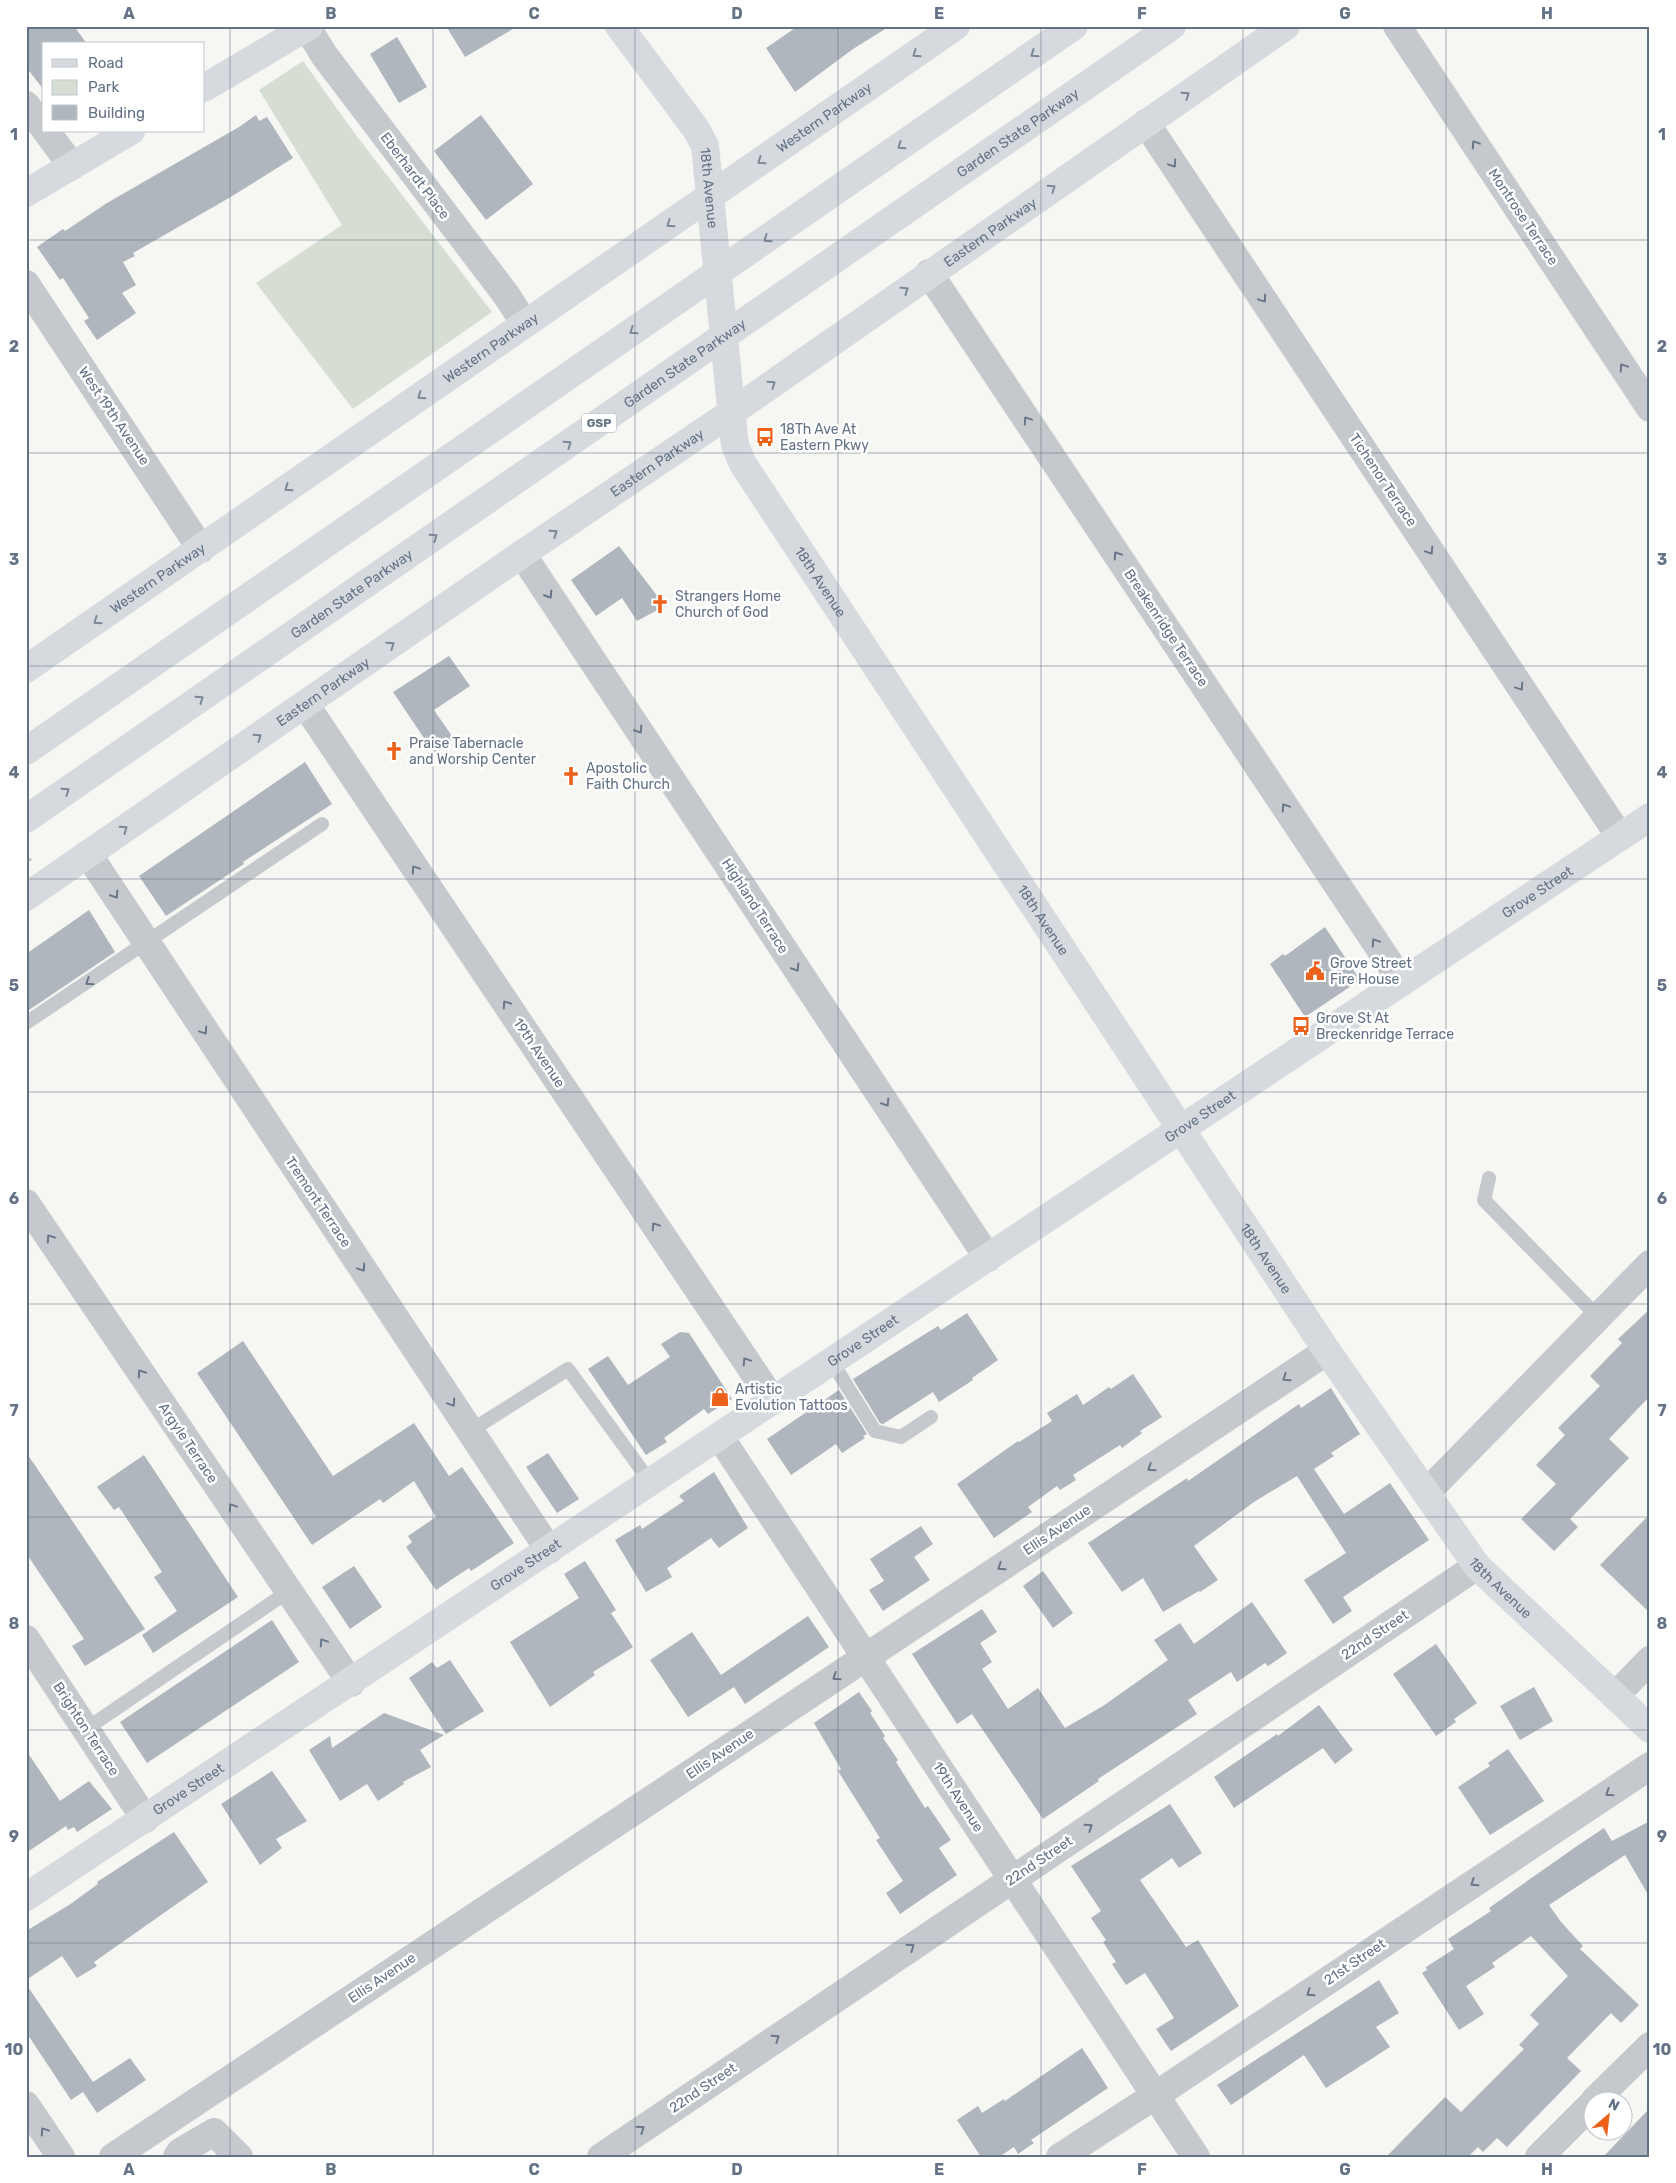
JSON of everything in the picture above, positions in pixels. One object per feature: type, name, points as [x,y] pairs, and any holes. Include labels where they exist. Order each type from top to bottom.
[{"type":"main road","name":"18th Avenue","points":[[620,26],[701,137],[706,154],[736,448],[744,464],[1327,1351],[1477,1566],[1650,1729]]},
{"type":"main road","name":"Western Parkway","points":[[26,669],[956,26]]},
{"type":"main road","points":[[26,751],[1074,26]]},
{"type":"main road","name":"Garden State Parkway","points":[[26,819],[1172,26]]},
{"type":"main road","name":"Eastern Parkway","points":[[26,897],[522,554],[732,412],[1286,26]]},
{"type":"main road","points":[[205,87],[308,27]]},
{"type":"main road","points":[[26,193],[129,132]]},
{"type":"main road","name":"Grove Street","points":[[26,1897],[720,1437],[1650,816]]},
{"type":"street","name":"Montrose Terrace","points":[[1397,26],[1650,408]]},
{"type":"street","name":"Eberhardt Place","points":[[308,27],[324,55],[507,296],[525,324]]},
{"type":"street","points":[[26,105],[42,125]]},
{"type":"street","name":"Tichenor Terrace","points":[[1146,123],[1620,837]]},
{"type":"street","points":[[47,132],[72,166]]},
{"type":"street","name":"Breakenridge Terrace","points":[[929,273],[1402,982]]},
{"type":"street","name":"West 19th Avenue","points":[[26,284],[201,549]]},
{"type":"street","name":"Highland Terrace","points":[[522,554],[988,1258]]},
{"type":"street","name":"19th Avenue","points":[[305,704],[773,1401]]},
{"type":"street","name":"Tremont Terrace","points":[[88,854],[138,949],[470,1431],[549,1550]]},
{"type":"street","name":"Argyle Terrace","points":[[26,1203],[350,1682]]},
{"type":"street","points":[[1426,1493],[1650,1264]]},
{"type":"street","name":"Ellis Avenue","points":[[113,2157],[1327,1351]]},
{"type":"street","name":"19th Avenue","points":[[720,1437],[1196,2157]]},
{"type":"street","name":"22nd Street","points":[[601,2157],[1477,1566]]},
{"type":"street","name":"Brighton Terrace","points":[[26,1639],[145,1819]]},
{"type":"street","points":[[1615,1696],[1650,1660]]},
{"type":"street","name":"21st Street","points":[[1060,2157],[1650,1766]]},
{"type":"street","points":[[1605,2090],[1650,2046]]},
{"type":"street","points":[[26,2104],[61,2157]]},
{"type":"street","points":[[1539,2157],[1584,2111]]},
{"type":"street","points":[[177,2157],[180,2152],[214,2132],[239,2157]]},
{"type":"lane","points":[[26,1023],[322,824]]},
{"type":"lane","points":[[1489,1178],[1484,1200],[1598,1318]]},
{"type":"lane","points":[[832,1362],[875,1431],[901,1437],[931,1417]]},
{"type":"lane","points":[[470,1431],[568,1368],[651,1482]]},
{"type":"lane","points":[[86,1729],[289,1591]]},
{"type":"green space","points":[[303,61],[353,131],[492,312],[353,409],[256,283],[342,225],[259,90]]},
{"type":"building","points":[[26,26],[74,26],[86,42],[42,42],[42,87],[26,67]]},
{"type":"building","points":[[446,26],[518,26],[465,57]]},
{"type":"building","points":[[798,26],[890,26],[853,49],[795,92],[766,48]]},
{"type":"building","points":[[397,37],[427,87],[399,103],[370,54]]},
{"type":"building","points":[[256,115],[259,121],[267,117],[293,158],[229,198],[133,253],[135,256],[123,262],[136,285],[122,293],[136,313],[97,340],[84,321],[89,318],[63,278],[60,280],[37,247],[63,229],[65,231],[107,203],[239,127]]},
{"type":"building","points":[[481,115],[533,184],[486,220],[434,151]]},
{"type":"building","points":[[619,546],[665,606],[637,621],[622,598],[596,616],[571,580]]},
{"type":"building","points":[[449,656],[470,686],[434,710],[454,739],[434,753],[393,692]]},
{"type":"building","points":[[305,762],[332,804],[243,862],[244,864],[166,916],[139,876]]},
{"type":"building","points":[[89,910],[115,952],[26,1012],[26,954]]},
{"type":"building","points":[[1325,927],[1360,980],[1305,1017],[1270,964],[1283,954],[1285,956]]},
{"type":"building","points":[[1650,1309],[1650,1396],[1609,1439],[1629,1458],[1570,1519],[1578,1527],[1554,1551],[1521,1519],[1556,1484],[1536,1465],[1565,1435],[1558,1428],[1600,1386],[1590,1376],[1622,1343],[1618,1339]]},
{"type":"building","points":[[967,1313],[998,1360],[972,1378],[973,1380],[939,1402],[933,1392],[883,1424],[880,1423],[853,1379],[938,1326],[941,1330]]},
{"type":"building","points":[[680,1332],[689,1333],[732,1399],[708,1414],[704,1409],[664,1438],[667,1442],[646,1455],[588,1369],[608,1356],[628,1385],[670,1357],[661,1344]]},
{"type":"building","points":[[243,1341],[333,1476],[414,1423],[449,1476],[462,1467],[514,1543],[471,1571],[469,1568],[436,1590],[406,1547],[412,1542],[408,1536],[436,1517],[414,1481],[383,1503],[380,1499],[312,1545],[197,1373]]},
{"type":"building","points":[[1133,1374],[1162,1417],[1140,1431],[1142,1433],[1122,1448],[1120,1445],[1073,1475],[1076,1480],[1060,1490],[1057,1486],[1028,1507],[1032,1512],[994,1538],[957,1484],[1018,1441],[1052,1421],[1047,1413],[1077,1394],[1083,1405],[1109,1387],[1111,1389]]},
{"type":"building","points":[[1331,1388],[1360,1434],[1331,1453],[1334,1456],[1314,1469],[1344,1514],[1390,1483],[1429,1540],[1343,1597],[1352,1611],[1333,1624],[1304,1580],[1346,1553],[1297,1476],[1254,1502],[1194,1546],[1218,1580],[1200,1592],[1163,1612],[1143,1578],[1122,1592],[1088,1543],[1187,1478],[1188,1481],[1299,1404],[1301,1408]]},
{"type":"building","points":[[839,1390],[867,1434],[863,1436],[865,1438],[842,1453],[836,1444],[791,1475],[767,1439]]},
{"type":"building","points":[[26,1452],[145,1629],[85,1666],[72,1646],[84,1639],[26,1553]]},
{"type":"building","points":[[548,1453],[579,1499],[557,1513],[526,1467]]},
{"type":"building","points":[[144,1455],[238,1597],[153,1653],[142,1635],[177,1611],[154,1577],[162,1572],[119,1507],[114,1510],[97,1487]]},
{"type":"building","points":[[714,1472],[748,1528],[719,1548],[711,1538],[667,1568],[672,1577],[646,1592],[615,1540],[640,1525],[642,1529],[684,1501],[679,1496]]},
{"type":"building","points":[[1650,1514],[1650,1613],[1600,1565]]},
{"type":"building","points":[[921,1526],[933,1544],[914,1557],[930,1580],[883,1611],[869,1590],[884,1581],[870,1559]]},
{"type":"building","points":[[585,1561],[616,1610],[611,1613],[633,1647],[593,1672],[595,1675],[550,1707],[510,1642],[579,1598],[564,1574]]},
{"type":"building","points":[[354,1566],[382,1607],[350,1629],[322,1587]]},
{"type":"building","points":[[1043,1571],[1073,1613],[1053,1628],[1023,1586]]},
{"type":"building","points":[[1252,1602],[1287,1653],[1268,1666],[1265,1663],[1237,1682],[1231,1672],[1188,1700],[1197,1714],[1098,1779],[1099,1781],[1043,1819],[972,1714],[957,1724],[912,1654],[982,1609],[997,1632],[980,1643],[992,1662],[982,1669],[1008,1709],[1038,1688],[1065,1728],[1103,1706],[1168,1660],[1154,1640],[1180,1623],[1194,1644]]},
{"type":"building","points":[[808,1616],[829,1647],[745,1704],[734,1687],[688,1717],[650,1660],[692,1632],[721,1675]]},
{"type":"building","points":[[272,1620],[299,1662],[147,1763],[120,1722]]},
{"type":"building","points":[[1436,1644],[1477,1703],[1454,1719],[1456,1722],[1436,1736],[1393,1674]]},
{"type":"building","points":[[450,1660],[484,1711],[446,1734],[409,1678],[432,1662],[437,1668]]},
{"type":"building","points":[[1534,1687],[1553,1721],[1520,1740],[1500,1706]]},
{"type":"building","points":[[859,1692],[872,1711],[870,1713],[885,1736],[883,1738],[898,1760],[896,1762],[925,1808],[928,1806],[951,1840],[939,1848],[957,1875],[900,1914],[886,1893],[903,1881],[876,1840],[880,1838],[838,1771],[841,1769],[814,1723]]},
{"type":"building","points":[[1319,1705],[1353,1750],[1335,1764],[1323,1748],[1234,1808],[1214,1777],[1277,1734],[1278,1736]]},
{"type":"building","points":[[384,1713],[444,1735],[420,1750],[431,1767],[403,1782],[404,1784],[378,1801],[367,1784],[340,1801],[309,1750],[330,1736],[332,1748]]},
{"type":"building","points":[[1508,1749],[1544,1801],[1490,1835],[1458,1787],[1490,1766],[1488,1763]]},
{"type":"building","points":[[26,1750],[60,1801],[89,1781],[112,1809],[77,1832],[74,1827],[68,1830],[66,1826],[26,1853]]},
{"type":"building","points":[[272,1771],[307,1821],[276,1839],[282,1848],[260,1865],[221,1804]]},
{"type":"building","points":[[1170,1804],[1202,1853],[1179,1868],[1172,1858],[1140,1880],[1186,1947],[1198,1940],[1239,2006],[1171,2051],[1156,2029],[1174,2018],[1145,1973],[1126,1985],[1112,1964],[1116,1962],[1103,1942],[1106,1940],[1091,1918],[1101,1911],[1071,1866]]},
{"type":"building","points":[[1650,1821],[1650,1898],[1625,1855],[1549,1905],[1561,1922],[1583,1946],[1580,1949],[1639,2005],[1621,2023],[1611,2013],[1567,2058],[1581,2071],[1507,2147],[1497,2138],[1483,2152],[1478,2147],[1468,2157],[1386,2157],[1445,2097],[1461,2112],[1524,2049],[1519,2045],[1539,2024],[1530,2015],[1568,1976],[1531,1936],[1492,1963],[1495,1967],[1466,1986],[1484,2014],[1459,2030],[1422,1973],[1427,1970],[1426,1967],[1454,1949],[1448,1939],[1491,1911],[1489,1908],[1604,1828],[1612,1841]]},
{"type":"building","points":[[174,1832],[208,1882],[94,1962],[97,1966],[77,1978],[62,1956],[26,1980],[26,1931],[69,1905],[98,1884],[97,1882]]},
{"type":"building","points":[[1379,1980],[1399,2013],[1376,2027],[1390,2047],[1326,2088],[1304,2055],[1231,2105],[1217,2085]]},
{"type":"building","points":[[26,1984],[93,2082],[130,2058],[146,2080],[97,2113],[83,2092],[71,2100],[26,2032]]},
{"type":"building","points":[[1082,2048],[1108,2088],[1031,2140],[1034,2143],[1018,2154],[1014,2147],[999,2157],[981,2157],[957,2120],[978,2106],[982,2113],[1004,2099],[1005,2101]]},
{"type":"building","points":[[1650,2108],[1650,2157],[1603,2157],[1619,2140],[1634,2140],[1634,2125]]},
{"type":"place","name":"18Th Ave At Eastern Pkwy","points":[[765,437]]},
{"type":"place","name":"Strangers Home Church of God","points":[[660,604]]},
{"type":"place","name":"Praise Tabernacle and Worship Center","points":[[394,751]]},
{"type":"place","name":"Apostolic Faith Church","points":[[571,776]]},
{"type":"place","name":"Grove Street Fire House","points":[[1315,971]]},
{"type":"place","name":"Grove St At Breckenridge Terrace","points":[[1301,1026]]},
{"type":"place","name":"Artistic Evolution Tattoos","points":[[720,1397]]}]
